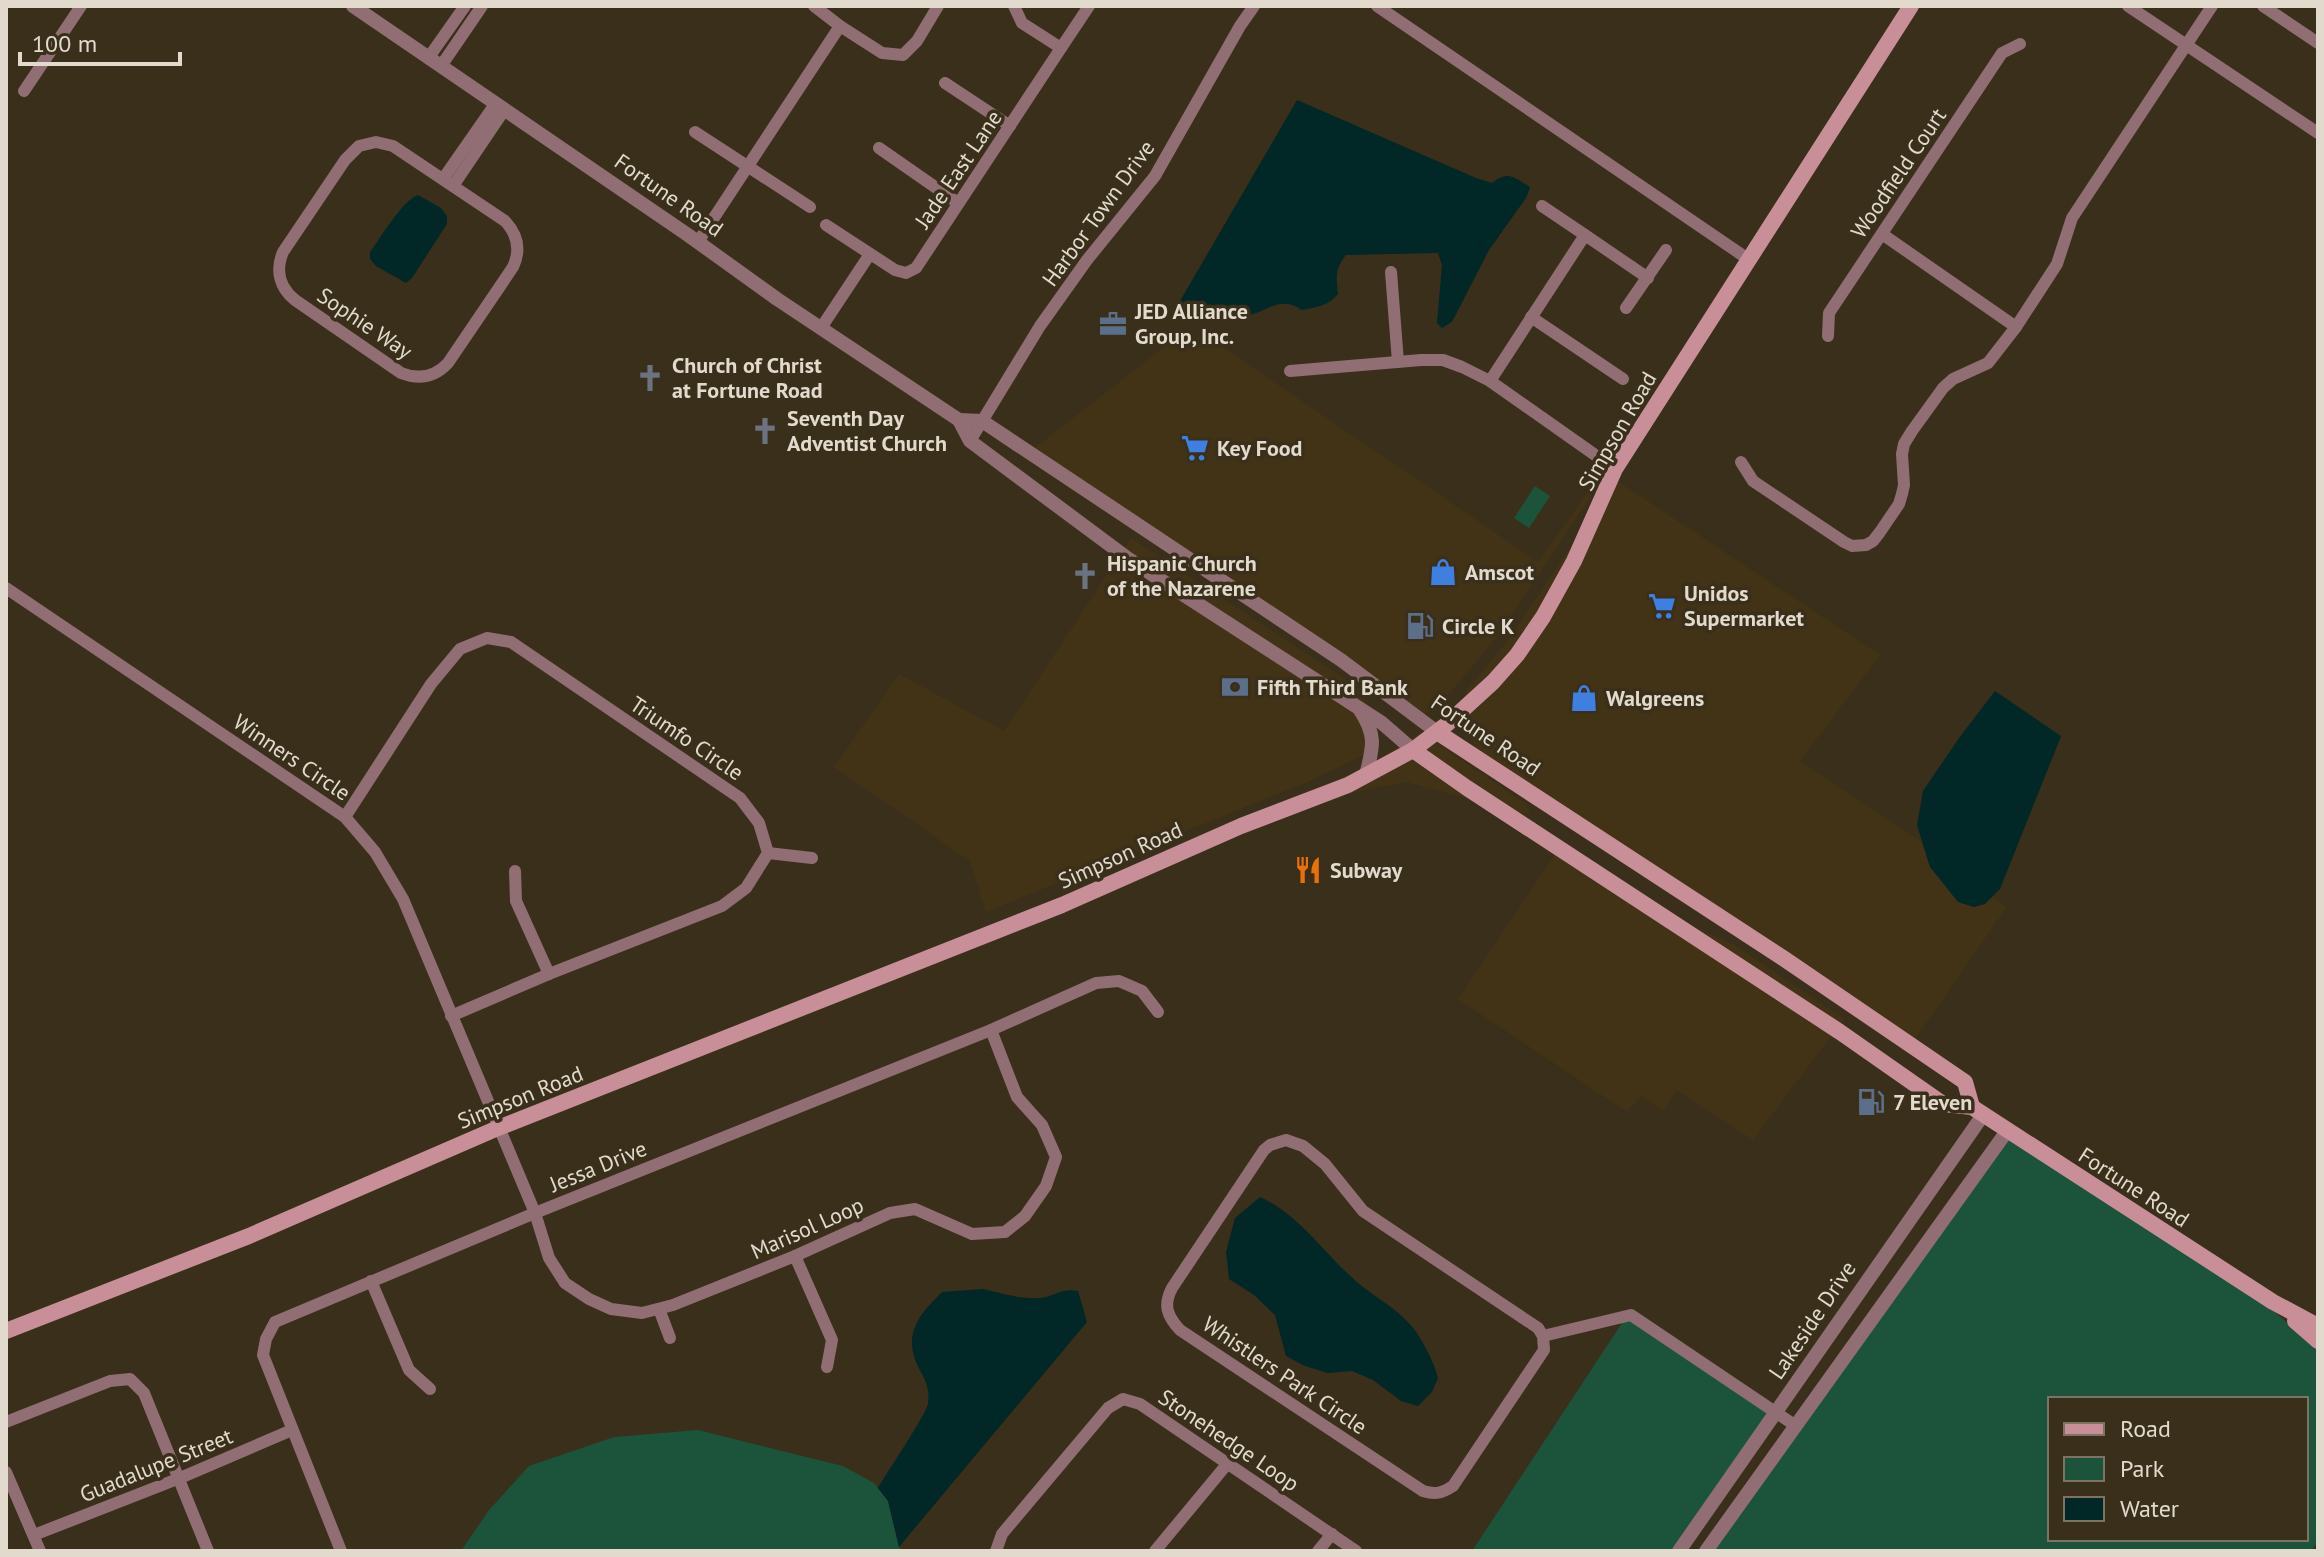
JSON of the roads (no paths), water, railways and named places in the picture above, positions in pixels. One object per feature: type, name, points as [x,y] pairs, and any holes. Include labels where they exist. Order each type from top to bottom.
[{"type":"main road","name":"Simpson Road","points":[[6,1331],[249,1236],[498,1128],[1062,905],[1241,826],[1348,785],[1413,750],[1493,682],[1517,655],[1543,617],[1574,561],[1615,469],[1911,6]]},
{"type":"main road","name":"Fortune Road","points":[[1437,732],[1783,958],[1965,1082],[1978,1111]]},
{"type":"main road","name":"Fortune Road","points":[[1413,750],[1840,1032],[1943,1104],[1978,1111],[2273,1302],[2318,1326]]},
{"type":"main road","name":"Fortune Road","points":[[2273,1302],[2318,1341]]},
{"type":"street","points":[[24,91],[81,6]]},
{"type":"street","name":"Fortune Road","points":[[353,6],[959,420],[970,441],[1130,560],[1382,723],[1413,750]]},
{"type":"street","points":[[435,62],[465,6]]},
{"type":"street","points":[[435,62],[482,6]]},
{"type":"street","points":[[814,6],[882,53],[903,55],[917,41],[938,6]]},
{"type":"street","points":[[1014,6],[1022,23],[1061,48]]},
{"type":"street","name":"Jade East Lane","points":[[826,225],[895,270],[906,273],[916,268],[1089,6]]},
{"type":"street","name":"Harbor Town Drive","points":[[970,441],[1040,326],[1087,260],[1155,176],[1254,6]]},
{"type":"street","points":[[1377,6],[1748,259]]},
{"type":"street","points":[[2128,6],[2318,133]]},
{"type":"street","points":[[1741,462],[1753,481],[1844,542],[1852,546],[1866,545],[1880,532],[1899,504],[1904,485],[1902,454],[1912,431],[1943,388],[1953,379],[1988,363],[2016,327],[2057,264],[2072,218],[2212,6]]},
{"type":"street","points":[[2263,6],[2318,43]]},
{"type":"street","points":[[698,242],[840,26]]},
{"type":"street","name":"Woodfield Court","points":[[1828,336],[1829,313],[2002,53],[2020,44]]},
{"type":"street","points":[[945,83],[1010,126]]},
{"type":"street","points":[[448,183],[501,106]]},
{"type":"street","points":[[695,132],[810,207]]},
{"type":"street","name":"Sophie Way","points":[[376,142],[388,144],[448,183],[510,226],[516,239],[516,260],[448,363],[435,374],[416,378],[401,373],[295,300],[283,288],[278,267],[283,252],[318,199],[345,160],[359,146],[376,142]]},
{"type":"street","points":[[879,148],[958,203]]},
{"type":"street","points":[[1542,206],[1648,278]]},
{"type":"street","points":[[1882,234],[2016,327]]},
{"type":"street","points":[[1490,381],[1585,235]]},
{"type":"street","points":[[1626,308],[1666,250]]},
{"type":"street","points":[[821,328],[870,254]]},
{"type":"street","points":[[1391,272],[1398,362]]},
{"type":"street","points":[[1531,317],[1623,379]]},
{"type":"street","points":[[1290,371],[1443,360],[1490,381],[1615,469]]},
{"type":"street","points":[[959,420],[982,421]]},
{"type":"street","name":"Fortune Road","points":[[982,421],[1341,660],[1437,732]]},
{"type":"street","name":"Winners Circle","points":[[6,588],[345,817],[375,852],[403,899],[498,1128]]},
{"type":"street","name":"Triumfo Circle","points":[[345,817],[431,684],[460,649],[487,638],[511,642],[740,798],[759,823],[768,853]]},
{"type":"street","points":[[1357,707],[1369,724],[1374,740],[1366,775]]},
{"type":"street","points":[[451,1016],[722,906],[746,888],[768,853],[812,858]]},
{"type":"street","points":[[515,871],[516,901],[549,974]]},
{"type":"street","name":"Jessa Drive","points":[[341,1551],[263,1355],[266,1339],[275,1322],[535,1213],[991,1030],[1096,983],[1119,981],[1142,991],[1158,1012]]},
{"type":"street","name":"Marisol Loop","points":[[498,1128],[535,1213],[549,1258],[565,1283],[611,1309],[642,1313],[795,1256],[890,1213],[915,1209],[972,1234],[1005,1232],[1025,1216],[1046,1186],[1056,1157],[1042,1125],[1017,1097],[991,1030]]},
{"type":"street","name":"Lakeside Drive","points":[[1679,1551],[1978,1111]]},
{"type":"street","points":[[1706,1551],[2007,1131]]},
{"type":"street","name":"Whistlers Park Circle","points":[[1286,1140],[1303,1146],[1325,1164],[1363,1211],[1538,1328],[1543,1336],[1544,1350],[1453,1486],[1440,1494],[1423,1491],[1180,1330],[1169,1316],[1167,1301],[1172,1288],[1264,1150],[1286,1140]]},
{"type":"street","points":[[795,1256],[832,1340],[827,1367]]},
{"type":"street","points":[[371,1281],[409,1370],[430,1389]]},
{"type":"street","points":[[659,1309],[670,1338]]},
{"type":"street","points":[[1543,1336],[1631,1315],[1796,1426]]},
{"type":"street","points":[[6,1422],[110,1381],[130,1379],[144,1393],[208,1551]]},
{"type":"street","name":"Stonehedge Loop","points":[[996,1551],[1002,1534],[1012,1522],[1108,1408],[1123,1399],[1140,1404],[1356,1551]]},
{"type":"street","name":"Guadalupe Street","points":[[34,1535],[292,1430]]},
{"type":"street","points":[[1155,1551],[1228,1463]]},
{"type":"street","points":[[6,1472],[40,1551]]},
{"type":"street","points":[[1318,1551],[1332,1534]]},
{"type":"water","points":[[1297,100],[1476,178],[1492,183],[1511,176],[1530,187],[1526,198],[1489,250],[1452,322],[1442,328],[1437,323],[1442,265],[1438,253],[1346,255],[1337,273],[1338,294],[1326,304],[1302,310],[1281,304],[1245,315],[1234,314],[1221,307],[1194,309],[1180,301]]},
{"type":"water","points":[[418,195],[441,208],[447,216],[447,224],[406,283],[376,266],[370,259],[370,252],[399,212]]},
{"type":"water","points":[[1995,691],[2061,736],[2000,889],[1985,904],[1974,907],[1958,902],[1930,867],[1917,825],[1923,791]]},
{"type":"water","points":[[1260,1197],[1300,1224],[1345,1271],[1414,1329],[1438,1378],[1432,1392],[1418,1406],[1401,1401],[1373,1380],[1352,1371],[1328,1373],[1286,1356],[1275,1315],[1254,1295],[1229,1279],[1226,1252],[1235,1218]]},
{"type":"water","points":[[983,1289],[1034,1298],[1078,1291],[1087,1322],[899,1547],[888,1501],[878,1488],[928,1403],[926,1383],[914,1356],[912,1337],[918,1320],[942,1292]]},
{"type":"place","name":"JED Alliance Group, Inc.","points":[[1113,324]]},
{"type":"place","name":"Church of Christ at Fortune Road","points":[[650,378]]},
{"type":"place","name":"Seventh Day Adventist Church","points":[[765,431]]},
{"type":"place","name":"Key Food","points":[[1195,448]]},
{"type":"place","name":"Amscot","points":[[1443,572]]},
{"type":"place","name":"Hispanic Church of the Nazarene","points":[[1085,576]]},
{"type":"place","name":"Unidos Supermarket","points":[[1662,606]]},
{"type":"place","name":"Circle K","points":[[1420,626]]},
{"type":"place","name":"Fifth Third Bank","points":[[1235,687]]},
{"type":"place","name":"Walgreens","points":[[1584,698]]},
{"type":"place","name":"Subway","points":[[1308,870]]},
{"type":"place","name":"7 Eleven","points":[[1871,1102]]}]
